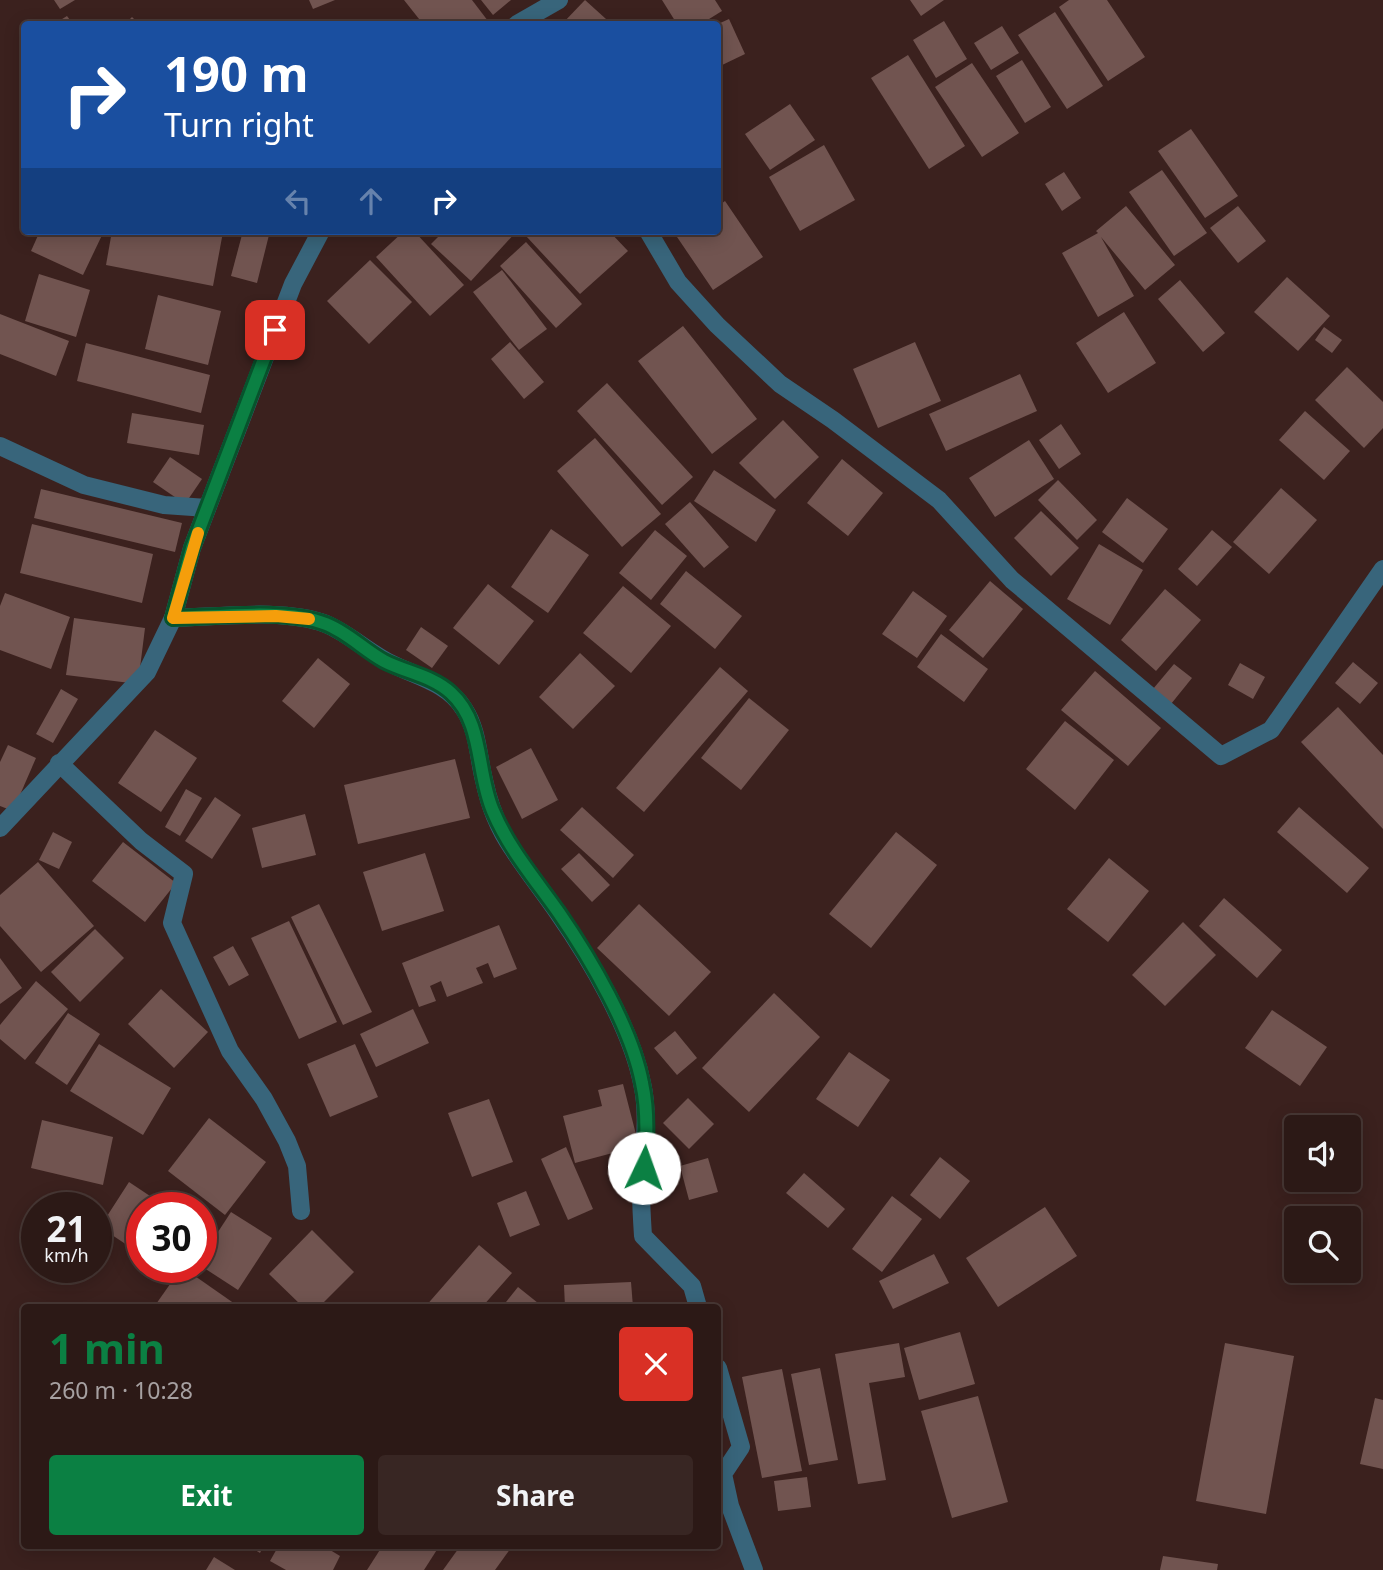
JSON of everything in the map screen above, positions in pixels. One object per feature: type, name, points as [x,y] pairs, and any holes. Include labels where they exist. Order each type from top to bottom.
[{"type":"street","points":[[522,21],[559,0]]},
{"type":"street","points":[[0,828],[147,672],[173,618],[192,548],[293,284],[319,235]]},
{"type":"street","points":[[650,235],[678,282],[717,325],[780,384],[833,420],[939,500],[1012,580],[1221,756],[1271,730],[1383,569]]},
{"type":"street","points":[[0,446],[84,485],[164,505],[207,508]]},
{"type":"street","points":[[173,618],[307,618],[328,625],[384,661],[438,684],[451,692],[465,709],[478,742],[492,808],[506,837],[567,926],[600,982],[633,1048],[643,1085],[646,1147],[641,1189],[643,1236],[692,1286],[697,1304]]},
{"type":"street","points":[[59,763],[141,841],[184,874],[172,923],[230,1051],[264,1099],[287,1141],[298,1166],[301,1211]]},
{"type":"street","points":[[721,1378],[741,1447],[723,1474],[730,1506],[754,1570]]},
{"type":"building","points":[[54,0],[75,0],[60,9]]},
{"type":"building","points":[[309,0],[335,0],[313,9]]},
{"type":"building","points":[[404,0],[472,0],[488,21],[421,21]]},
{"type":"building","points":[[481,0],[511,0],[493,15]]},
{"type":"building","points":[[585,0],[606,19],[604,21],[565,21]]},
{"type":"building","points":[[662,0],[715,0],[722,11],[706,21],[675,21]]},
{"type":"building","points":[[910,0],[944,0],[921,16]]},
{"type":"building","points":[[1069,0],[1107,0],[1145,57],[1108,81],[1059,7]]},
{"type":"building","points":[[1055,12],[1103,86],[1067,109],[1018,35]]},
{"type":"building","points":[[729,19],[745,54],[721,66],[721,23]]},
{"type":"building","points":[[944,21],[967,59],[936,78],[913,40]]},
{"type":"building","points":[[1002,26],[1019,53],[991,70],[974,43]]},
{"type":"building","points":[[908,55],[965,146],[929,169],[871,78]]},
{"type":"building","points":[[1022,60],[1051,107],[1025,123],[996,76]]},
{"type":"building","points":[[972,63],[1019,133],[982,157],[935,87]]},
{"type":"building","points":[[790,104],[815,140],[770,170],[745,134]]},
{"type":"building","points":[[1191,129],[1238,196],[1205,218],[1158,151]]},
{"type":"building","points":[[824,145],[855,200],[800,231],[769,177]]},
{"type":"building","points":[[1162,170],[1207,233],[1174,256],[1129,192]]},
{"type":"building","points":[[1064,172],[1081,198],[1062,211],[1045,184]]},
{"type":"building","points":[[725,201],[763,257],[713,290],[676,235],[721,235],[721,204]]},
{"type":"building","points":[[1126,206],[1175,265],[1145,290],[1101,237],[1134,296],[1098,317],[1062,253],[1098,233],[1096,231]]},
{"type":"building","points":[[1238,206],[1266,241],[1238,263],[1210,228]]},
{"type":"building","points":[[38,235],[102,235],[83,275],[31,251]]},
{"type":"building","points":[[111,235],[222,235],[213,286],[106,265]]},
{"type":"building","points":[[242,235],[269,235],[257,283],[231,276]]},
{"type":"building","points":[[400,235],[418,235],[464,285],[430,316],[376,257]]},
{"type":"building","points":[[440,235],[513,235],[471,281],[431,244]]},
{"type":"building","points":[[613,235],[628,251],[580,294],[526,236]]},
{"type":"building","points":[[526,242],[582,304],[556,328],[500,266]]},
{"type":"building","points":[[370,260],[412,302],[369,344],[327,301]]},
{"type":"building","points":[[502,270],[547,329],[519,350],[473,292]]},
{"type":"building","points":[[39,274],[90,290],[76,337],[25,321]]},
{"type":"building","points":[[1287,277],[1330,316],[1298,351],[1254,312]]},
{"type":"building","points":[[1180,280],[1225,333],[1203,352],[1158,299]]},
{"type":"building","points":[[158,295],[221,311],[208,365],[145,349]]},
{"type":"building","points":[[1124,312],[1156,363],[1108,393],[1076,343]]},
{"type":"building","points":[[0,314],[69,341],[56,376],[0,354]]},
{"type":"building","points":[[683,326],[757,419],[712,454],[638,361]]},
{"type":"building","points":[[1324,327],[1342,340],[1332,353],[1315,340]]},
{"type":"building","points":[[510,342],[544,382],[524,399],[491,359]]},
{"type":"building","points":[[915,342],[941,401],[878,428],[853,369]]},
{"type":"building","points":[[86,343],[210,375],[201,413],[77,381]]},
{"type":"building","points":[[1347,367],[1383,402],[1383,428],[1364,448],[1315,400]]},
{"type":"building","points":[[1020,374],[1037,411],[946,451],[929,414]]},
{"type":"building","points":[[607,383],[693,477],[662,505],[577,411]]},
{"type":"building","points":[[1305,411],[1350,451],[1324,480],[1279,440]]},
{"type":"building","points":[[132,413],[204,425],[199,455],[127,443]]},
{"type":"building","points":[[783,420],[819,457],[775,499],[739,463]]},
{"type":"building","points":[[1061,424],[1081,454],[1059,469],[1039,440]]},
{"type":"building","points":[[595,438],[661,514],[622,547],[557,471]]},
{"type":"building","points":[[1029,440],[1054,479],[995,517],[969,478]]},
{"type":"building","points":[[170,457],[202,479],[185,504],[153,482]]},
{"type":"building","points":[[842,459],[883,493],[848,536],[807,503]]},
{"type":"building","points":[[714,470],[776,510],[756,542],[694,501]]},
{"type":"building","points":[[1058,480],[1097,520],[1077,540],[1038,500]]},
{"type":"building","points":[[1281,488],[1317,520],[1269,574],[1233,542]]},
{"type":"building","points":[[41,489],[182,523],[175,552],[34,518]]},
{"type":"building","points":[[1127,498],[1168,529],[1143,563],[1102,532]]},
{"type":"building","points":[[690,502],[729,547],[704,568],[665,524]]},
{"type":"building","points":[[1041,511],[1079,548],[1051,576],[1014,538]]},
{"type":"building","points":[[32,524],[153,554],[142,603],[20,573]]},
{"type":"building","points":[[551,529],[589,555],[548,613],[511,587]]},
{"type":"building","points":[[655,530],[687,556],[651,600],[619,573]]},
{"type":"building","points":[[1212,530],[1232,547],[1197,586],[1178,569]]},
{"type":"building","points":[[1099,544],[1143,570],[1110,625],[1067,599]]},
{"type":"building","points":[[686,571],[742,616],[715,649],[660,604]]},
{"type":"building","points":[[990,581],[1023,609],[983,658],[949,630]]},
{"type":"building","points":[[488,584],[534,621],[499,665],[453,628]]},
{"type":"building","points":[[623,586],[671,626],[631,673],[583,633]]},
{"type":"building","points":[[1165,589],[1201,620],[1156,671],[1121,640]]},
{"type":"building","points":[[913,591],[947,616],[917,658],[882,634]]},
{"type":"building","points":[[5,593],[70,617],[51,669],[0,650],[0,606]]},
{"type":"building","points":[[74,618],[145,628],[138,684],[66,675]]},
{"type":"building","points":[[421,627],[448,646],[432,668],[406,650]]},
{"type":"building","points":[[941,634],[988,669],[964,702],[917,667]]},
{"type":"building","points":[[580,653],[615,686],[573,729],[539,697]]},
{"type":"building","points":[[318,658],[350,684],[314,728],[282,701]]},
{"type":"building","points":[[1353,662],[1378,683],[1360,704],[1335,683]]},
{"type":"building","points":[[1240,663],[1265,677],[1253,699],[1228,685]]},
{"type":"building","points":[[1174,664],[1192,678],[1171,704],[1153,689]]},
{"type":"building","points":[[720,667],[748,691],[644,812],[616,788]]},
{"type":"building","points":[[1095,671],[1161,728],[1128,766],[1061,710]]},
{"type":"building","points":[[61,689],[78,699],[53,743],[36,734]]},
{"type":"building","points":[[749,698],[789,730],[741,790],[701,758]]},
{"type":"building","points":[[1338,707],[1383,755],[1383,829],[1301,742]]},
{"type":"building","points":[[1065,721],[1114,760],[1075,810],[1026,769]]},
{"type":"building","points":[[155,730],[197,758],[161,812],[118,783]]},
{"type":"building","points":[[8,745],[36,758],[13,811],[0,806],[0,762]]},
{"type":"building","points":[[531,748],[558,800],[522,819],[496,767]]},
{"type":"building","points":[[455,759],[470,818],[358,844],[344,785]]},
{"type":"building","points":[[186,789],[202,798],[180,836],[165,827]]},
{"type":"building","points":[[215,797],[241,815],[212,859],[185,841]]},
{"type":"building","points":[[582,807],[634,855],[613,878],[560,830]]},
{"type":"building","points":[[1299,807],[1369,868],[1347,893],[1277,832]]},
{"type":"building","points":[[305,814],[316,855],[262,868],[252,828]]},
{"type":"building","points":[[53,832],[72,842],[59,869],[39,860]]},
{"type":"building","points":[[896,832],[937,865],[871,948],[829,914]]},
{"type":"building","points":[[123,842],[176,883],[145,922],[92,881]]},
{"type":"building","points":[[425,853],[444,911],[382,931],[363,872]]},
{"type":"building","points":[[579,853],[610,885],[592,902],[561,869]]},
{"type":"building","points":[[1109,858],[1149,891],[1108,942],[1067,909]]},
{"type":"building","points":[[38,862],[94,926],[41,972],[0,926],[0,895]]},
{"type":"building","points":[[1224,898],[1282,950],[1257,978],[1199,926]]},
{"type":"building","points":[[319,904],[372,1012],[343,1025],[291,917]]},
{"type":"building","points":[[639,904],[711,972],[669,1016],[597,948]]},
{"type":"building","points":[[289,921],[337,1022],[299,1039],[251,938]]},
{"type":"building","points":[[1183,922],[1216,955],[1165,1006],[1132,975]]},
{"type":"building","points":[[499,925],[517,969],[494,978],[488,963],[476,968],[483,983],[447,997],[441,981],[430,986],[436,1001],[419,1007],[402,963]]},
{"type":"building","points":[[95,929],[124,958],[80,1002],[51,972]]},
{"type":"building","points":[[233,946],[249,975],[229,986],[213,957]]},
{"type":"building","points":[[0,958],[22,988],[0,1004]]},
{"type":"building","points":[[36,981],[68,1009],[25,1060],[0,1039],[0,1025]]},
{"type":"building","points":[[161,989],[208,1032],[174,1068],[128,1024]]},
{"type":"building","points":[[774,993],[820,1037],[749,1112],[702,1068]]},
{"type":"building","points":[[413,1009],[429,1043],[376,1067],[360,1034]]},
{"type":"building","points":[[1272,1010],[1327,1047],[1300,1086],[1245,1048]]},
{"type":"building","points":[[68,1013],[100,1034],[67,1085],[35,1063]]},
{"type":"building","points":[[675,1031],[697,1058],[677,1075],[654,1048]]},
{"type":"building","points":[[99,1044],[171,1088],[143,1135],[70,1091]]},
{"type":"building","points":[[355,1044],[378,1097],[330,1117],[307,1064]]},
{"type":"building","points":[[849,1052],[890,1080],[858,1127],[816,1099]]},
{"type":"building","points":[[623,1084],[639,1146],[575,1163],[563,1116],[602,1106],[598,1090]]},
{"type":"building","points":[[688,1098],[714,1124],[689,1149],[663,1123]]},
{"type":"building","points":[[489,1099],[513,1162],[472,1177],[448,1113]]},
{"type":"building","points":[[209,1118],[266,1162],[225,1215],[217,1209],[217,1192],[195,1192],[168,1171]]},
{"type":"building","points":[[42,1120],[113,1137],[103,1185],[31,1168]]},
{"type":"building","points":[[566,1147],[593,1209],[568,1220],[541,1159]]},
{"type":"building","points":[[940,1157],[970,1181],[940,1219],[910,1195]]},
{"type":"building","points":[[708,1158],[718,1192],[689,1200],[680,1166]]},
{"type":"building","points":[[804,1173],[845,1209],[828,1228],[786,1193]]},
{"type":"building","points":[[129,1182],[144,1192],[126,1192],[126,1244],[112,1235],[112,1208]]},
{"type":"building","points":[[526,1191],[540,1225],[510,1237],[497,1203]]},
{"type":"building","points":[[892,1196],[922,1219],[882,1272],[852,1249]]},
{"type":"building","points":[[1045,1207],[1077,1256],[998,1307],[966,1258]]},
{"type":"building","points":[[231,1212],[272,1238],[238,1290],[217,1276],[217,1233]]},
{"type":"building","points":[[312,1230],[354,1272],[322,1304],[300,1304],[269,1274]]},
{"type":"building","points":[[479,1245],[512,1273],[485,1304],[428,1304]]},
{"type":"building","points":[[934,1254],[949,1283],[893,1309],[879,1281]]},
{"type":"building","points":[[631,1282],[633,1304],[565,1304],[564,1285]]},
{"type":"building","points":[[171,1283],[205,1283],[235,1304],[156,1304]]},
{"type":"building","points":[[518,1287],[539,1304],[504,1304]]},
{"type":"building","points":[[960,1332],[975,1384],[919,1400],[904,1348]]},
{"type":"building","points":[[899,1343],[905,1377],[869,1383],[886,1480],[858,1484],[835,1354]]},
{"type":"building","points":[[1225,1343],[1294,1356],[1266,1514],[1196,1501]]},
{"type":"building","points":[[820,1368],[838,1460],[809,1465],[791,1374]]},
{"type":"building","points":[[782,1369],[802,1471],[762,1478],[742,1377]]},
{"type":"building","points":[[978,1396],[1008,1502],[952,1518],[921,1411]]},
{"type":"building","points":[[1375,1398],[1383,1400],[1383,1469],[1360,1464]]},
{"type":"building","points":[[807,1477],[811,1507],[778,1511],[774,1481]]},
{"type":"building","points":[[277,1549],[329,1549],[340,1556],[333,1570],[286,1570],[270,1561]]},
{"type":"building","points":[[380,1549],[437,1549],[424,1570],[367,1570]]},
{"type":"building","points":[[458,1549],[510,1549],[495,1570],[443,1570]]},
{"type":"building","points":[[1163,1556],[1218,1564],[1217,1570],[1160,1570]]},
{"type":"building","points":[[214,1557],[235,1570],[206,1570]]},
{"type":"slow traffic","points":[[198,533],[173,618],[276,616],[309,619]]},
{"type":"route","points":[[275,330],[192,548],[173,618],[307,618],[328,625],[384,661],[451,692],[465,709],[478,742],[492,808],[510,846],[560,915],[600,982],[633,1048],[643,1085],[646,1147],[644,1168]]}]
